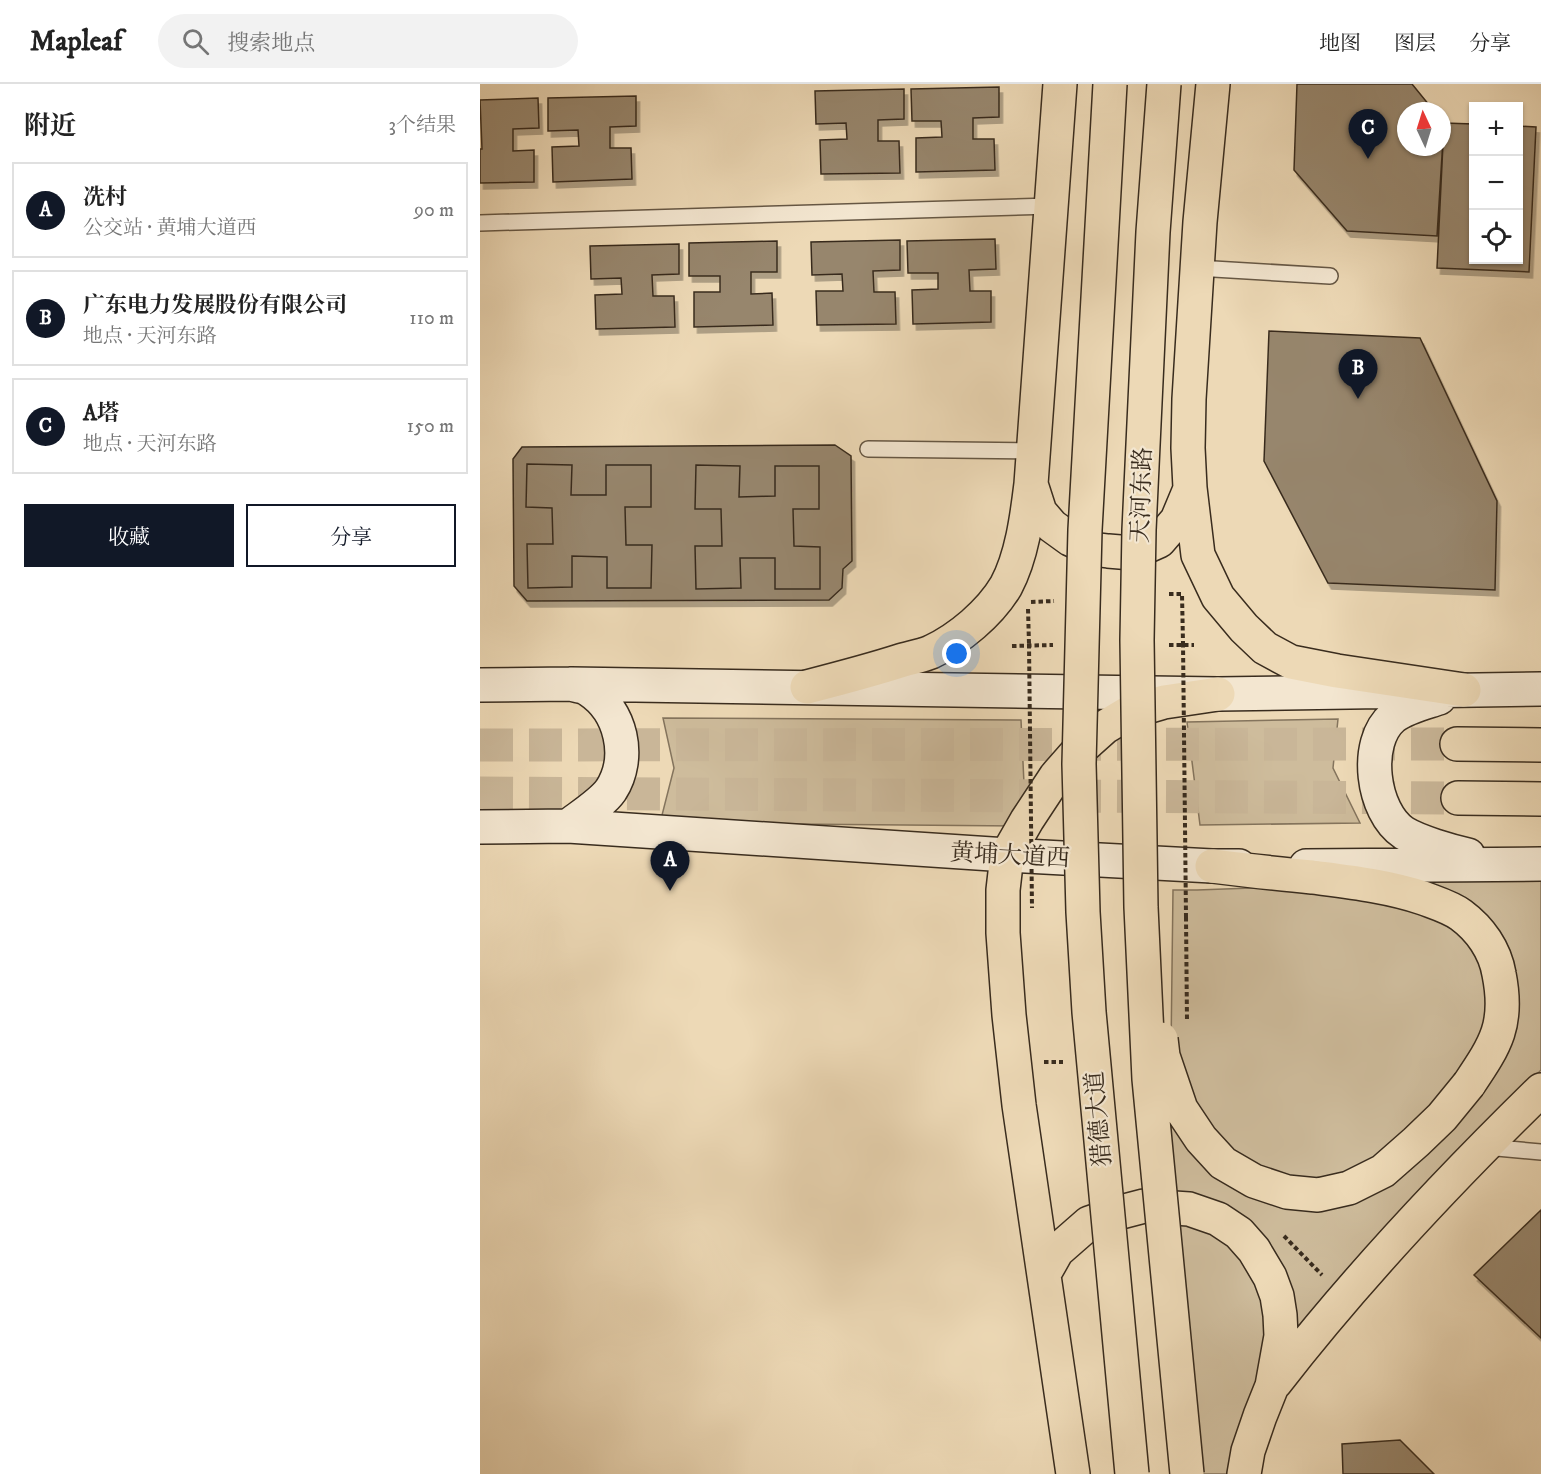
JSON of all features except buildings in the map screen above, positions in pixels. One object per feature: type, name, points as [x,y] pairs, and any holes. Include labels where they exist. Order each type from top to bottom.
[{"type":"main road","points":[[807,687],[931,652],[960,635],[986,612],[1005,586],[1017,557],[1026,521],[1031,484],[1060,84]]},
{"type":"main road","name":"猎德大道","points":[[1110,84],[1085,530],[1079,764],[1083,912],[1089,1012],[1132,1474]]},
{"type":"main road","name":"天河东路","points":[[1141,907],[1137,640],[1139,530],[1153,232],[1164,84]]},
{"type":"main road","points":[[1212,84],[1189,399],[1190,489],[1198,555],[1218,597],[1244,628],[1265,648],[1292,662],[1464,690]]},
{"type":"main road","points":[[1031,484],[1040,512],[1052,526],[1070,539],[1092,549],[1132,553],[1159,541],[1177,520],[1190,489]]},
{"type":"main road","points":[[480,684],[1218,694],[1541,690]]},
{"type":"main road","points":[[568,826],[610,791],[619,774],[622,755],[620,732],[611,713],[587,688],[571,684]]},
{"type":"main road","points":[[1464,690],[1410,707],[1393,717],[1382,730],[1374,755],[1382,804],[1393,823],[1404,833],[1444,849],[1508,864]]},
{"type":"main road","points":[[1073,1474],[1019,1105],[1009,1015],[1003,933],[1003,891],[1007,855],[1056,776],[1077,752],[1105,727],[1130,712],[1164,702],[1218,694]]},
{"type":"main road","points":[[1458,744],[1541,745]]},
{"type":"main road","points":[[1458,798],[1541,799]]},
{"type":"main road","name":"黄埔大道西","points":[[480,827],[568,826],[1212,866],[1541,864]]},
{"type":"main road","points":[[1141,907],[1163,1056],[1181,1109],[1201,1139],[1222,1163],[1254,1181],[1287,1192],[1318,1195],[1349,1188],[1383,1171],[1442,1117],[1469,1084],[1487,1057],[1500,1030],[1503,1006],[1501,984],[1497,962],[1486,941],[1460,914],[1443,905],[1403,892],[1359,883],[1212,866]]},
{"type":"main road","points":[[1141,907],[1149,1079],[1187,1474]]},
{"type":"main road","points":[[1272,1386],[1326,1318],[1483,1147],[1541,1090]]},
{"type":"main road","points":[[1044,1274],[1057,1251],[1089,1223],[1144,1206],[1189,1209],[1218,1219],[1239,1233],[1254,1250],[1270,1277],[1277,1296],[1281,1336],[1272,1386],[1248,1451],[1244,1474]]},
{"type":"lane","points":[[480,223],[1051,206]]},
{"type":"lane","points":[[1197,268],[1330,276]]},
{"type":"lane","points":[[868,449],[1034,452]]},
{"type":"lane","points":[[1483,1147],[1541,1152]]},
{"type":"path","points":[[1182,594],[1187,1024]]},
{"type":"path","points":[[1032,908],[1028,602],[1063,600]]},
{"type":"shaded area","points":[[663,718],[1021,720],[1026,826],[660,823],[674,768]]},
{"type":"shaded area","points":[[1338,719],[1333,768],[1360,823],[1200,825],[1187,722]]},
{"type":"shaded area","points":[[1541,877],[1541,1070],[1314,1313],[1235,1441],[1227,1474],[1200,1474],[1170,1129],[1173,890]]},
{"type":"tunnel","points":[[480,745],[1457,744]]},
{"type":"tunnel","points":[[480,793],[1458,798]]},
{"type":"place","name":"A塔","points":[[1368,159]]},
{"type":"place","name":"广东电力发展股份有限公司","points":[[1358,399]]},
{"type":"place","name":"冼村","points":[[670,891]]}]
